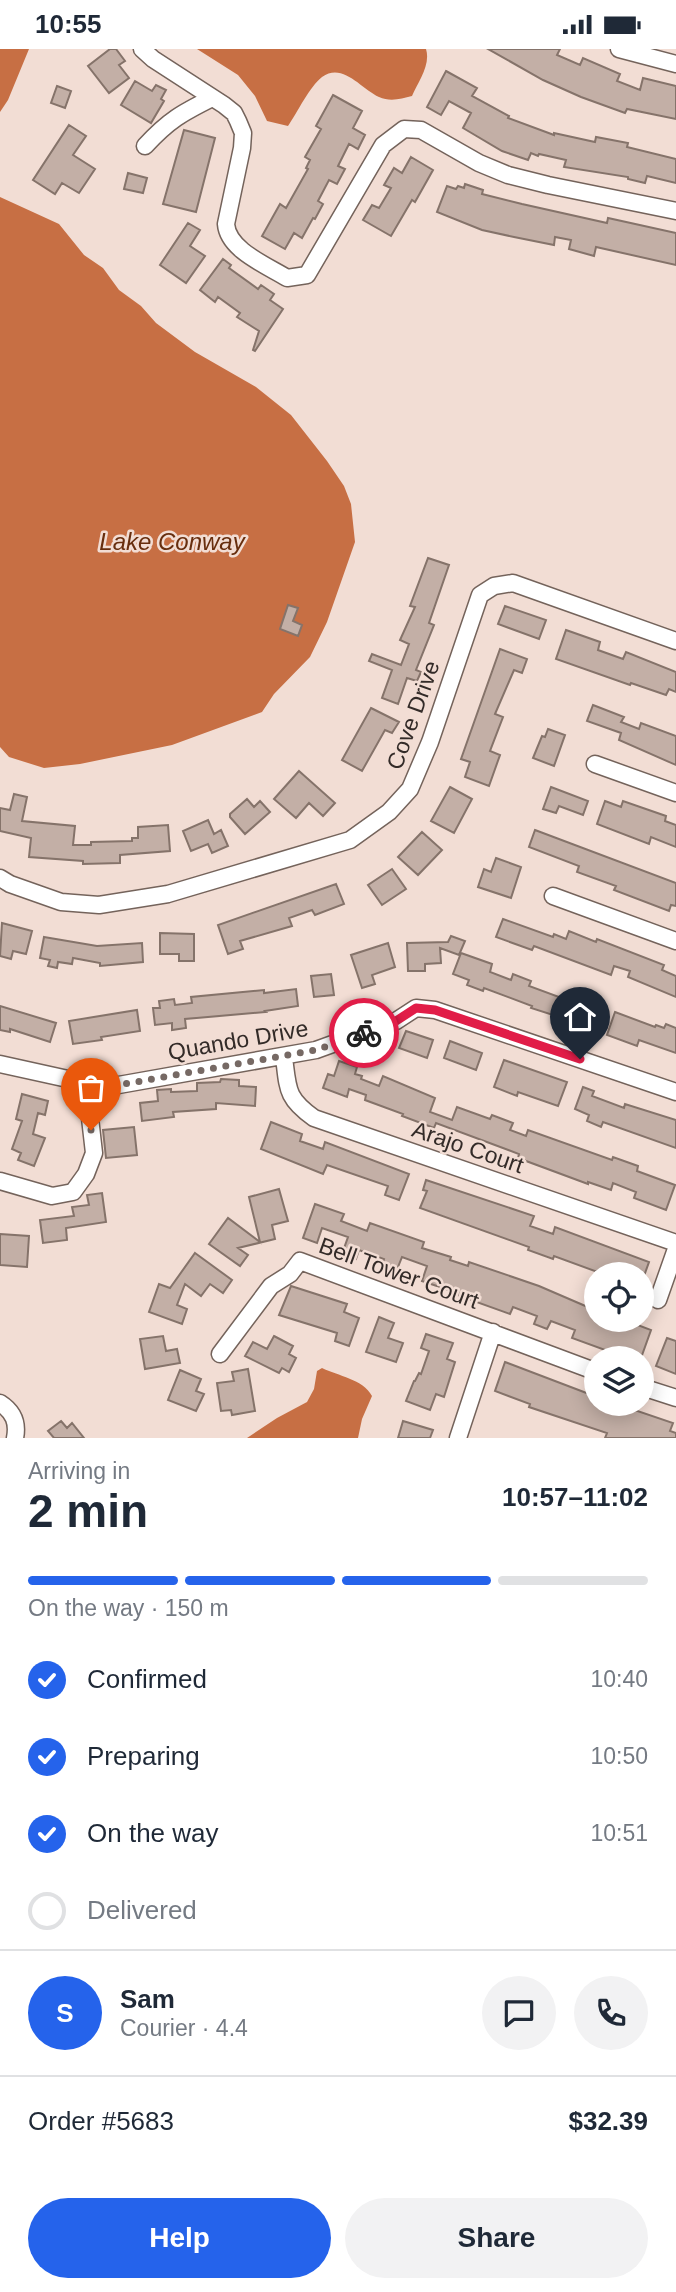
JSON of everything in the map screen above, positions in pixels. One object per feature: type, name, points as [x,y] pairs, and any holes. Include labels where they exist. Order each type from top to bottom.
[{"type":"street","points":[[142,49],[234,113],[243,133],[242,148],[226,232],[235,246],[287,278],[307,275],[383,145],[404,129],[421,130],[479,163],[508,175],[676,211]]},
{"type":"street","points":[[619,49],[676,64]]},
{"type":"street","points":[[145,146],[163,125],[174,117],[212,98]]},
{"type":"street","name":"Cove Drive","points":[[0,878],[61,902],[99,905],[168,894],[350,840],[389,813],[410,789],[430,742],[480,595],[494,586],[513,583],[676,641]]},
{"type":"street","points":[[595,764],[676,793]]},
{"type":"street","points":[[552,897],[676,941]]},
{"type":"street","name":"Quando Drive","points":[[0,1064],[86,1083],[113,1086],[316,1050],[396,1021],[416,1008],[435,1010],[676,1092]]},
{"type":"street","name":"Arajo Court","points":[[284,1057],[289,1094],[298,1107],[314,1118],[676,1243]]},
{"type":"street","points":[[0,1181],[52,1196],[73,1192],[86,1174],[94,1153],[86,1083]]},
{"type":"street","points":[[658,1300],[676,1249]]},
{"type":"street","name":"Bell Tower Court","points":[[220,1354],[271,1286],[290,1274],[300,1261],[584,1367]]},
{"type":"street","points":[[458,1438],[493,1332]]},
{"type":"street","points":[[654,1391],[676,1398]]},
{"type":"street","points":[[0,1403],[9,1409],[17,1426],[15,1438]]},
{"type":"water","points":[[0,49],[29,49],[8,100],[0,112]]},
{"type":"water","points":[[197,49],[426,49],[427,61],[412,96],[396,99],[383,99],[352,78],[330,73],[313,87],[288,126],[267,121],[255,96],[238,75]]},
{"type":"water","name":"Lake Conway","points":[[0,197],[59,224],[84,255],[103,268],[119,290],[141,306],[156,323],[195,352],[256,387],[291,415],[344,486],[351,504],[355,542],[327,622],[310,657],[274,694],[262,712],[172,745],[80,764],[44,768],[9,757],[0,747]]},
{"type":"water","points":[[322,1368],[356,1382],[372,1396],[362,1419],[358,1438],[247,1438],[307,1402],[314,1389],[317,1371]]},
{"type":"building","points":[[110,49],[116,49],[125,61],[119,65],[129,78],[109,93],[88,66]]},
{"type":"building","points":[[488,49],[560,49],[557,55],[580,65],[583,58],[620,74],[617,81],[640,90],[643,78],[676,86],[676,119],[627,109],[625,113],[581,97],[543,80]]},
{"type":"building","points":[[446,71],[477,88],[472,96],[509,116],[508,118],[554,135],[595,142],[596,137],[628,143],[627,147],[676,159],[676,183],[647,176],[645,183],[628,177],[564,167],[566,160],[531,153],[528,160],[502,151],[463,128],[471,113],[449,101],[441,115],[427,107]]},
{"type":"building","points":[[135,81],[152,91],[156,85],[166,90],[161,99],[164,101],[151,123],[121,105]]},
{"type":"building","points":[[57,86],[71,91],[65,108],[51,103]]},
{"type":"building","points":[[333,95],[362,111],[353,128],[365,135],[358,149],[349,144],[338,166],[345,169],[337,184],[329,180],[318,201],[323,204],[315,219],[313,218],[302,238],[294,233],[285,249],[262,236],[280,204],[286,208],[308,169],[306,168],[310,160],[305,157],[321,129],[316,126]]},
{"type":"building","points":[[69,125],[86,136],[73,155],[95,169],[79,193],[62,183],[55,194],[33,180]]},
{"type":"building","points":[[184,130],[215,138],[196,212],[163,204]]},
{"type":"building","points":[[411,157],[433,170],[391,236],[363,220],[372,205],[379,208],[391,188],[384,185],[394,168],[402,173]]},
{"type":"building","points":[[128,173],[147,178],[143,193],[124,189]]},
{"type":"building","points":[[465,184],[483,190],[482,194],[522,204],[607,223],[608,218],[676,233],[676,265],[596,247],[594,256],[569,249],[571,240],[555,237],[554,245],[514,237],[482,230],[437,212],[447,186],[456,189],[458,186],[464,188]]},
{"type":"building","points":[[188,223],[200,230],[190,246],[205,256],[186,283],[160,265]]},
{"type":"building","points":[[223,259],[231,265],[229,268],[258,289],[261,285],[274,294],[270,300],[283,309],[255,351],[253,350],[259,331],[237,317],[240,313],[218,297],[215,302],[200,290]]},
{"type":"building","points":[[428,558],[449,565],[429,623],[434,625],[416,670],[421,672],[417,681],[407,678],[398,704],[382,698],[392,670],[369,661],[372,654],[401,665],[409,644],[400,640],[415,607],[410,606]]},
{"type":"building","points":[[288,605],[298,608],[293,621],[302,625],[298,636],[280,629]]},
{"type":"building","points":[[505,606],[546,620],[539,639],[498,624]]},
{"type":"building","points":[[566,630],[600,642],[598,650],[623,659],[626,652],[676,672],[676,692],[669,689],[666,695],[556,659]]},
{"type":"building","points":[[500,649],[527,659],[522,673],[514,670],[495,714],[503,717],[490,751],[500,755],[489,786],[465,777],[470,762],[461,759]]},
{"type":"building","points":[[593,705],[624,717],[621,722],[639,729],[641,723],[676,736],[676,765],[619,740],[621,733],[587,721]]},
{"type":"building","points":[[371,708],[399,722],[392,733],[385,730],[362,771],[342,760]]},
{"type":"building","points":[[548,729],[565,735],[554,766],[533,758],[542,736],[545,737]]},
{"type":"building","points":[[299,771],[335,803],[323,816],[309,803],[296,818],[274,799]]},
{"type":"building","points":[[450,787],[472,799],[454,833],[431,821]]},
{"type":"building","points":[[551,787],[588,801],[583,815],[559,806],[556,813],[543,809]]},
{"type":"building","points":[[14,794],[27,797],[22,821],[75,826],[73,845],[132,841],[132,838],[138,838],[138,827],[168,825],[170,851],[120,855],[120,863],[83,864],[83,861],[29,857],[31,838],[0,831],[0,808],[10,810]]},
{"type":"building","points":[[247,799],[254,807],[260,801],[270,812],[245,834],[230,814]]},
{"type":"building","points":[[605,801],[621,807],[623,801],[666,816],[665,821],[676,825],[676,847],[651,837],[649,844],[597,824]]},
{"type":"building","points":[[208,820],[214,834],[221,830],[228,846],[212,853],[208,844],[191,851],[183,831]]},
{"type":"building","points":[[535,830],[676,883],[676,906],[671,905],[669,911],[614,890],[616,886],[577,872],[579,866],[529,847]]},
{"type":"building","points":[[422,832],[442,850],[418,875],[398,857]]},
{"type":"building","points":[[496,858],[521,867],[511,898],[478,887],[484,869],[491,872]]},
{"type":"building","points":[[392,869],[406,889],[382,905],[368,885]]},
{"type":"building","points":[[336,884],[344,904],[315,915],[312,910],[289,918],[292,926],[240,941],[243,949],[228,954],[218,925]]},
{"type":"building","points":[[503,919],[553,937],[554,934],[566,939],[569,931],[596,942],[597,939],[664,965],[662,970],[676,976],[676,997],[628,977],[630,971],[614,966],[611,975],[534,946],[532,950],[496,937]]},
{"type":"building","points":[[2,923],[32,931],[26,954],[13,951],[11,959],[0,956]]},
{"type":"building","points":[[160,933],[194,934],[194,961],[179,961],[179,954],[160,954]]},
{"type":"building","points":[[451,936],[465,941],[459,955],[440,948],[441,963],[425,964],[425,971],[408,971],[407,943],[448,942]]},
{"type":"building","points":[[44,937],[97,946],[142,943],[143,962],[100,966],[100,963],[73,958],[72,964],[58,962],[57,968],[48,966],[50,960],[40,958]]},
{"type":"building","points":[[388,943],[395,967],[372,975],[375,984],[362,988],[351,955]]},
{"type":"building","points":[[461,953],[492,964],[490,972],[511,980],[513,974],[531,981],[529,986],[575,1003],[577,998],[594,1004],[592,1011],[596,1013],[591,1027],[531,1008],[532,1006],[484,988],[483,991],[467,985],[469,980],[453,974]]},
{"type":"building","points":[[331,974],[334,995],[314,997],[311,976]]},
{"type":"building","points":[[296,989],[298,1006],[266,1012],[185,1019],[186,1028],[172,1030],[172,1023],[155,1025],[153,1008],[160,1008],[159,1001],[174,999],[175,1005],[192,1003],[191,997]]},
{"type":"building","points":[[0,1006],[56,1023],[50,1042],[10,1029],[10,1032],[0,1030]]},
{"type":"building","points":[[137,1010],[140,1031],[73,1044],[69,1021]]},
{"type":"building","points":[[615,1012],[655,1027],[664,1028],[666,1024],[676,1028],[676,1053],[639,1040],[637,1046],[607,1035]]},
{"type":"building","points":[[406,1031],[433,1040],[427,1058],[399,1048]]},
{"type":"building","points":[[450,1041],[482,1053],[476,1070],[444,1058]]},
{"type":"building","points":[[504,1060],[567,1082],[558,1106],[494,1087]]},
{"type":"building","points":[[339,1061],[357,1067],[355,1074],[379,1086],[383,1076],[435,1098],[430,1112],[452,1120],[457,1107],[490,1119],[492,1115],[513,1123],[510,1130],[526,1136],[528,1130],[612,1160],[613,1157],[638,1166],[637,1171],[675,1185],[666,1210],[634,1198],[636,1192],[613,1183],[611,1190],[588,1184],[518,1158],[519,1154],[436,1123],[434,1128],[402,1116],[403,1114],[365,1100],[366,1095],[349,1089],[347,1097],[323,1088],[328,1074],[334,1076]]},
{"type":"building","points":[[221,1079],[239,1080],[239,1086],[256,1087],[255,1106],[216,1103],[216,1109],[173,1112],[174,1117],[142,1121],[140,1103],[158,1101],[157,1090],[197,1091],[197,1083],[220,1082]]},
{"type":"building","points":[[583,1087],[594,1091],[592,1096],[624,1108],[625,1104],[676,1120],[676,1148],[603,1122],[601,1127],[587,1121],[589,1115],[575,1109]]},
{"type":"building","points":[[22,1094],[48,1101],[45,1115],[38,1113],[33,1134],[45,1138],[34,1166],[18,1160],[21,1153],[12,1149],[22,1121],[16,1119]]},
{"type":"building","points":[[271,1122],[302,1134],[300,1141],[323,1149],[325,1142],[409,1174],[399,1200],[385,1195],[388,1186],[327,1165],[323,1174],[261,1149]]},
{"type":"building","points":[[134,1127],[137,1155],[106,1158],[103,1130]]},
{"type":"building","points":[[426,1180],[534,1216],[530,1226],[553,1234],[555,1227],[649,1262],[584,1262],[584,1267],[554,1256],[553,1259],[528,1250],[529,1247],[420,1208],[427,1191],[423,1190]]},
{"type":"building","points":[[279,1189],[288,1221],[272,1225],[275,1239],[238,1248],[248,1255],[240,1266],[209,1244],[228,1218],[260,1242],[249,1197]]},
{"type":"building","points":[[102,1193],[106,1222],[66,1228],[67,1240],[43,1243],[40,1220],[74,1216],[72,1207],[89,1205],[87,1195]]},
{"type":"building","points":[[315,1204],[344,1214],[341,1221],[367,1231],[370,1223],[424,1242],[422,1248],[451,1257],[450,1260],[468,1266],[469,1262],[539,1286],[584,1305],[584,1332],[650,1332],[645,1346],[594,1346],[572,1338],[575,1330],[551,1321],[547,1329],[534,1324],[537,1316],[513,1307],[510,1314],[422,1281],[427,1266],[402,1257],[396,1272],[381,1267],[384,1259],[359,1250],[356,1259],[342,1254],[348,1237],[322,1228],[317,1243],[303,1238]]},
{"type":"building","points":[[0,1234],[29,1236],[27,1267],[0,1265]]},
{"type":"building","points":[[195,1253],[232,1280],[223,1293],[210,1284],[201,1296],[185,1284],[177,1305],[187,1309],[182,1324],[149,1312],[159,1284],[170,1288]]},
{"type":"building","points":[[291,1286],[347,1304],[344,1312],[359,1318],[349,1346],[335,1341],[337,1333],[279,1315]]},
{"type":"building","points":[[379,1317],[394,1323],[388,1338],[403,1343],[396,1362],[366,1352]]},
{"type":"building","points":[[426,1334],[453,1343],[447,1359],[455,1362],[444,1397],[436,1394],[430,1410],[406,1401],[414,1381],[419,1373],[421,1374],[429,1351],[421,1348]]},
{"type":"building","points":[[163,1336],[166,1351],[177,1349],[180,1363],[145,1369],[140,1339]]},
{"type":"building","points":[[274,1336],[293,1346],[289,1354],[296,1358],[289,1372],[282,1368],[279,1373],[245,1356],[253,1342],[267,1349]]},
{"type":"building","points":[[667,1338],[676,1341],[676,1374],[656,1366]]},
{"type":"building","points":[[505,1362],[584,1392],[584,1416],[652,1416],[673,1423],[670,1431],[676,1433],[676,1438],[605,1438],[607,1433],[529,1407],[530,1404],[495,1391]]},
{"type":"building","points":[[248,1369],[255,1411],[232,1415],[231,1410],[221,1411],[217,1383],[234,1381],[232,1372]]},
{"type":"building","points":[[180,1370],[201,1379],[196,1391],[204,1394],[196,1411],[168,1400]]},
{"type":"building","points":[[61,1421],[67,1428],[72,1423],[84,1438],[54,1438],[48,1431]]},
{"type":"building","points":[[403,1421],[433,1430],[430,1438],[398,1438]]},
{"type":"way so far","points":[[91,1130],[86,1083],[113,1086],[284,1057],[316,1050],[364,1033]]},
{"type":"route","points":[[364,1033],[396,1021],[416,1008],[435,1010],[580,1059]]}]
